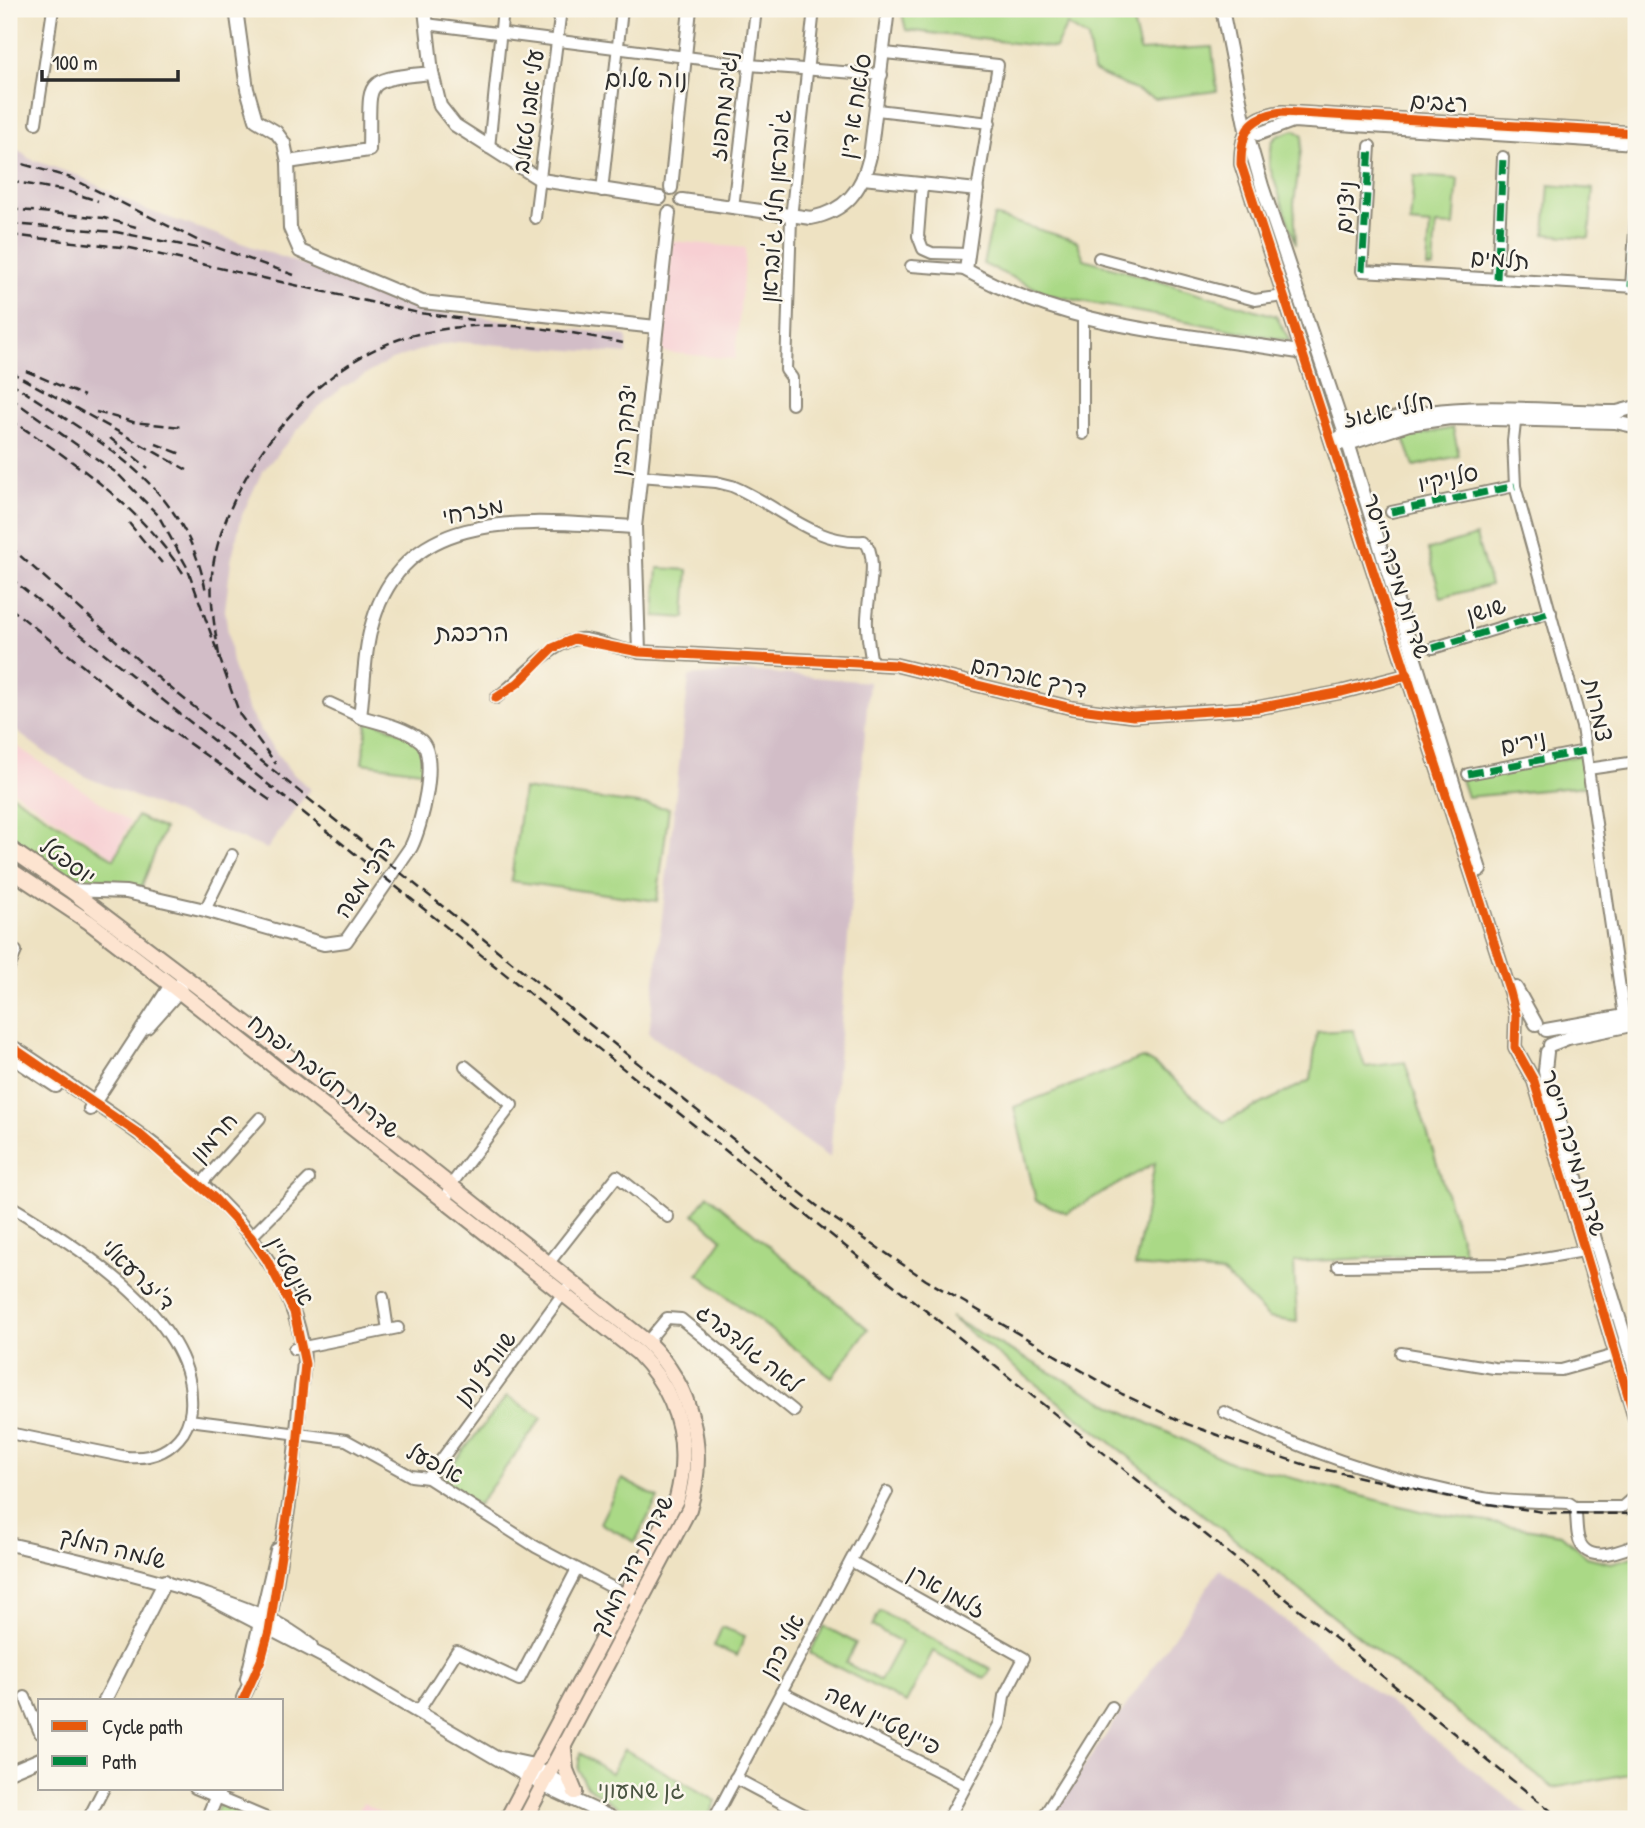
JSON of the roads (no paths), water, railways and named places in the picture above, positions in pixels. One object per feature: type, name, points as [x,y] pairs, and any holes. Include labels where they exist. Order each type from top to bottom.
[{"type":"main road","name":"יוספטל","points":[[9,848],[99,912]]},
{"type":"main road","name":"יוספטל","points":[[9,869],[53,897]]},
{"type":"main road","name":"שדרות חטיבת יפתח","points":[[53,897],[178,984],[450,1186],[568,1279]]},
{"type":"main road","name":"שדרות חטיבת יפתח","points":[[99,912],[178,984],[564,1295]]},
{"type":"main road","name":"שדרות דוד המלך","points":[[525,1819],[685,1518],[694,1492],[698,1463],[687,1401],[672,1372],[647,1342],[568,1279]]},
{"type":"main road","name":"שדרות דוד המלך","points":[[507,1819],[677,1499],[683,1464],[680,1428],[669,1394],[649,1365],[564,1295]]},
{"type":"main road","points":[[564,1747],[566,1770],[575,1792]]},
{"type":"street","points":[[36,123],[53,9]]},
{"type":"street","points":[[236,9],[247,89],[256,120],[276,132],[284,143],[288,162],[290,228],[300,251],[422,302],[656,327]]},
{"type":"street","points":[[425,9],[432,73],[440,106],[455,125],[541,180],[660,198]]},
{"type":"street","points":[[489,148],[503,9]]},
{"type":"street","name":"עלי אבו טאלב","points":[[535,218],[561,9]]},
{"type":"street","points":[[602,191],[622,9]]},
{"type":"street","points":[[671,188],[690,9]]},
{"type":"street","name":"נגיב מחפוז","points":[[733,208],[756,9]]},
{"type":"street","name":"ג'ובראן חליל ג'ובראן","points":[[792,404],[792,378],[786,370],[791,218],[814,9]]},
{"type":"street","name":"סלאח א דין","points":[[682,200],[791,218],[831,214],[847,204],[863,178],[877,110],[888,9]]},
{"type":"street","points":[[1222,9],[1246,131]]},
{"type":"street","points":[[426,24],[557,43],[749,65],[882,75]]},
{"type":"street","points":[[885,53],[998,65],[966,270]]},
{"type":"street","points":[[288,162],[369,150],[370,92],[375,82],[386,78],[432,73]]},
{"type":"street","points":[[877,110],[990,123]]},
{"type":"street","name":"רגבים","points":[[1636,133],[1283,111],[1260,116],[1246,131],[1258,134],[1293,121],[1636,143]]},
{"type":"street","name":"שדרות מיכה רייסר","points":[[1246,131],[1347,438],[1516,988],[1523,1005],[1541,1027]]},
{"type":"street","name":"שדרות מיכה רייסר","points":[[1246,131],[1241,145],[1241,164],[1334,442],[1510,992],[1516,1015],[1516,1036]]},
{"type":"street","points":[[1255,164],[1266,131]]},
{"type":"street","name":"ניצנים","points":[[1362,271],[1370,146]]},
{"type":"street","points":[[1497,279],[1503,157]]},
{"type":"street","points":[[863,178],[977,190]]},
{"type":"street","points":[[922,184],[918,236],[923,249],[932,253],[968,254]]},
{"type":"street","points":[[671,188],[679,192],[682,200],[680,209],[669,213],[660,206],[660,198],[671,188]]},
{"type":"street","name":"יצחק רבין","points":[[639,652],[635,527],[669,213]]},
{"type":"street","points":[[1634,287],[1636,218]]},
{"type":"street","points":[[1099,258],[1255,300],[1284,296]]},
{"type":"street","points":[[911,266],[966,270],[998,288],[1083,318],[1174,336],[1304,353]]},
{"type":"street","name":"תלמים","points":[[1362,271],[1634,287]]},
{"type":"street","points":[[1083,318],[1083,434]]},
{"type":"street","points":[[1635,428],[1631,416],[1636,406]]},
{"type":"street","name":"חללי אגוז","points":[[1334,442],[1423,421],[1516,413],[1617,412],[1636,406]]},
{"type":"street","name":"חללי אגוז","points":[[1516,413],[1615,422],[1635,428]]},
{"type":"street","name":"צמרות","points":[[1516,413],[1515,486],[1552,612],[1586,751],[1630,1020]]},
{"type":"street","points":[[640,476],[716,482],[732,486],[828,539],[846,543],[864,541],[869,545],[872,571],[866,622],[872,664]]},
{"type":"street","name":"סלניקיו","points":[[1391,512],[1515,486]]},
{"type":"street","name":"מזרחי","points":[[360,717],[372,622],[381,600],[386,589],[412,558],[436,539],[464,530],[529,523],[635,527]]},
{"type":"street","name":"שושן","points":[[1433,648],[1552,612]]},
{"type":"street","points":[[496,698],[524,677],[553,648],[574,639],[639,652]]},
{"type":"street","name":"דרך אברהם","points":[[639,652],[896,665],[1072,708],[1133,716],[1256,708],[1342,692],[1408,675]]},
{"type":"street","points":[[330,703],[360,717]]},
{"type":"street","name":"דרכי משה","points":[[70,890],[106,890],[205,910],[324,944],[340,944],[353,935],[415,839],[430,759],[426,747],[416,738],[360,717]]},
{"type":"street","name":"נירים","points":[[1468,775],[1586,751]]},
{"type":"street","points":[[1588,769],[1636,762]]},
{"type":"street","points":[[205,910],[232,855]]},
{"type":"street","points":[[99,912],[95,898],[106,890]]},
{"type":"street","points":[[92,1106],[178,984]]},
{"type":"street","points":[[1630,1020],[1568,1038],[1549,1048],[1538,1059],[1522,1056],[1516,1047],[1516,1036],[1522,1027],[1630,1020]]},
{"type":"street","points":[[1541,1027],[1549,1048]]},
{"type":"street","name":"אינשטיין","points":[[9,1045],[167,1166],[245,1243],[281,1300],[305,1363],[285,1531],[261,1660],[243,1699]]},
{"type":"street","name":"שדרות מיכה רייסר","points":[[1549,1048],[1547,1083],[1636,1374]]},
{"type":"street","name":"אינשטיין","points":[[9,1055],[139,1134],[200,1185],[251,1237],[283,1285],[294,1312],[299,1349]]},
{"type":"street","name":"שדרות מיכה רייסר","points":[[1522,1056],[1534,1081],[1636,1422]]},
{"type":"street","points":[[446,1202],[450,1186],[512,1105],[465,1066]]},
{"type":"street","name":"חרמון","points":[[200,1185],[260,1118]]},
{"type":"street","points":[[548,1264],[617,1176],[668,1217]]},
{"type":"street","points":[[251,1237],[309,1179]]},
{"type":"street","name":"ד'יזרעאלי","points":[[9,1205],[85,1253],[149,1310],[180,1354],[187,1370],[191,1388],[190,1420]]},
{"type":"street","points":[[1338,1266],[1508,1264],[1560,1258],[1584,1251]]},
{"type":"street","name":"שוורץ נתן","points":[[428,1478],[564,1295],[568,1279]]},
{"type":"street","points":[[299,1349],[393,1329],[383,1297]]},
{"type":"street","name":"לאה גולדברג","points":[[647,1342],[667,1318],[681,1319],[794,1411]]},
{"type":"street","points":[[1401,1353],[1493,1368],[1561,1370],[1615,1355]]},
{"type":"street","points":[[1224,1412],[1309,1450],[1402,1478],[1479,1497],[1569,1503],[1575,1507],[1622,1507],[1630,1503],[1636,1495]]},
{"type":"street","points":[[9,1433],[127,1457],[147,1458],[170,1447],[190,1420]]},
{"type":"street","name":"אלפעל","points":[[190,1420],[346,1440],[411,1476],[428,1478],[576,1569],[627,1597],[642,1599]]},
{"type":"street","name":"אלי כהן","points":[[714,1819],[887,1492]]},
{"type":"street","points":[[1575,1507],[1579,1541],[1590,1552],[1605,1556],[1636,1545]]},
{"type":"street","name":"שלמה המלך","points":[[9,1544],[165,1581],[266,1622],[499,1758],[531,1772],[612,1818]]},
{"type":"street","name":"זלמן ארן","points":[[850,1561],[1024,1658],[1004,1696],[1000,1723],[966,1785]]},
{"type":"street","points":[[418,1712],[457,1651],[519,1680],[576,1569]]},
{"type":"street","points":[[106,1699],[165,1581]]},
{"type":"street","name":"פיינשטיין משה","points":[[781,1692],[966,1785]]},
{"type":"street","points":[[25,1697],[38,1728]]},
{"type":"street","points":[[1042,1819],[1112,1707]]},
{"type":"street","points":[[9,1772],[38,1760]]},
{"type":"street","points":[[735,1778],[811,1819]]},
{"type":"street","name":"שלמה המלך","points":[[547,1781],[575,1792],[612,1818]]},
{"type":"street","points":[[948,1819],[966,1785]]},
{"type":"street","points":[[89,1819],[103,1790]]},
{"type":"street","points":[[207,1819],[219,1792],[270,1819]]},
{"type":"railway","points":[[9,160],[71,178],[201,242],[294,275]]},
{"type":"railway","points":[[9,181],[67,191],[98,201]]},
{"type":"railway","points":[[9,209],[104,218],[136,227]]},
{"type":"railway","points":[[9,224],[116,232],[203,249]]},
{"type":"railway","points":[[9,235],[130,248],[419,313],[473,320]]},
{"type":"railway","points":[[219,655],[212,608],[212,572],[224,524],[261,452],[287,419],[316,390],[348,365],[382,346],[418,334],[471,326],[521,326],[623,343]]},
{"type":"railway","points":[[9,371],[187,470]]},
{"type":"railway","points":[[26,371],[84,396]]},
{"type":"railway","points":[[9,381],[104,445],[132,467],[157,492],[178,520],[195,553],[206,592]]},
{"type":"railway","points":[[9,397],[118,474],[158,515],[187,567],[240,715],[276,764]]},
{"type":"railway","points":[[96,412],[133,422],[182,427]]},
{"type":"railway","points":[[9,419],[104,487],[147,527],[183,573]]},
{"type":"railway","points":[[110,438],[148,468]]},
{"type":"railway","points":[[156,444],[181,454]]},
{"type":"railway","points":[[129,523],[162,563]]},
{"type":"railway","points":[[9,546],[163,682],[649,1072],[826,1213],[926,1280],[1122,1394],[1187,1424],[1262,1451],[1309,1466],[1475,1502],[1550,1513],[1636,1514]]},
{"type":"railway","points":[[9,577],[1561,1819]]},
{"type":"railway","points":[[9,607],[110,688],[271,801]]},
{"type":"district","name":"נוה שלום","points":[[646,79]]},
{"type":"district","name":"הרכבת","points":[[472,633]]},
{"type":"park label","name":"גן שמעוני","points":[[641,1790]]}]
